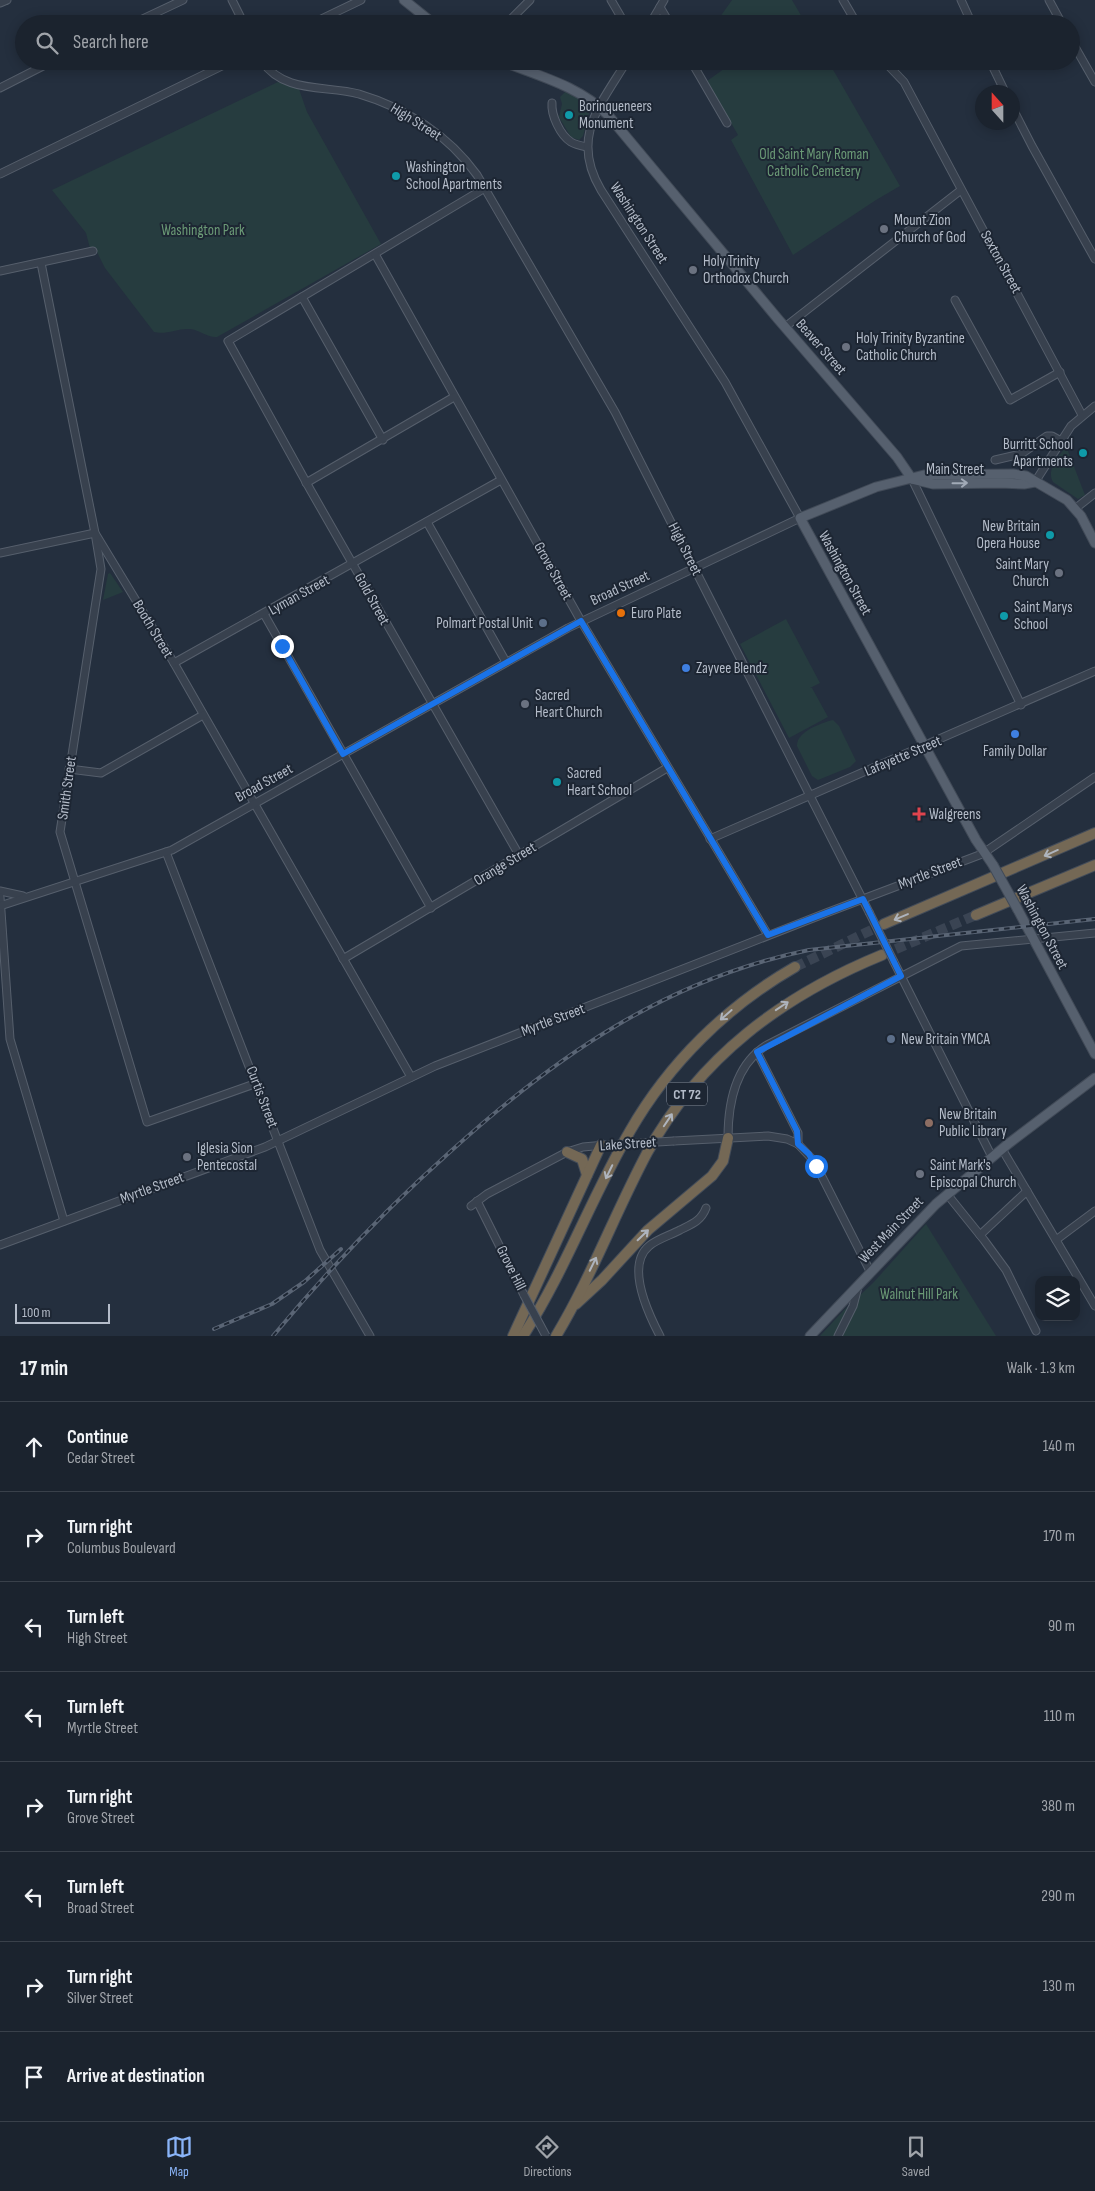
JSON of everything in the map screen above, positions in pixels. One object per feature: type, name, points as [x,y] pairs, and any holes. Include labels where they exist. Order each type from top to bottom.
[{"type":"highway","points":[[884,924],[1095,833]]},
{"type":"highway","points":[[976,915],[1095,865]]},
{"type":"highway","name":"CT 72","points":[[556,1336],[572,1308],[647,1154],[674,1110],[700,1078],[730,1047],[782,1006],[825,980],[882,954]]},
{"type":"highway","name":"CT 72","points":[[523,1336],[550,1291],[629,1132],[659,1087],[685,1055],[728,1013],[757,990],[795,967]]},
{"type":"highway","points":[[572,1308],[602,1280],[648,1230],[712,1176],[723,1161],[728,1138]]},
{"type":"highway","points":[[513,1336],[587,1175],[604,1145]]},
{"type":"highway","points":[[568,1152],[582,1159],[586,1165],[587,1175]]},
{"type":"main road","points":[[404,0],[423,15]]},
{"type":"main road","name":"Beaver Street","points":[[524,70],[568,86],[599,107],[620,128],[784,327],[897,457],[912,479]]},
{"type":"main road","name":"Main Street","points":[[912,479],[929,474],[1004,473],[1025,475],[1059,494],[1076,508],[1095,544]]},
{"type":"main road","name":"Broad Street","points":[[800,518],[876,486],[912,479]]},
{"type":"main road","name":"Washington Street","points":[[800,518],[976,840],[993,865],[1018,910],[1095,1054]]},
{"type":"main road","name":"West Main Street","points":[[810,1336],[910,1228],[947,1194],[1095,1078]]},
{"type":"street","points":[[0,3],[7,0]]},
{"type":"street","points":[[151,15],[182,0]]},
{"type":"street","points":[[232,0],[240,15]]},
{"type":"street","points":[[330,15],[361,0]]},
{"type":"street","points":[[515,15],[530,0]]},
{"type":"street","points":[[611,0],[620,15]]},
{"type":"street","points":[[843,0],[852,15]]},
{"type":"street","points":[[962,0],[968,15]]},
{"type":"street","points":[[1049,0],[1057,15]]},
{"type":"street","points":[[655,15],[662,3]]},
{"type":"street","points":[[662,3],[667,15]]},
{"type":"street","points":[[1080,56],[1095,82]]},
{"type":"street","points":[[0,88],[35,70]]},
{"type":"street","points":[[0,174],[214,70]]},
{"type":"street","name":"High Street","points":[[270,70],[274,75],[289,83],[358,94],[388,104],[413,117],[436,132],[457,151],[486,188],[612,406],[992,1157]]},
{"type":"street","name":"Washington Street","points":[[622,70],[590,126],[587,147],[589,166],[596,181],[725,382],[800,518]]},
{"type":"street","points":[[697,70],[727,123]]},
{"type":"street","name":"Sexton Street","points":[[893,70],[904,82],[1082,415]]},
{"type":"street","points":[[994,70],[1002,85]]},
{"type":"street","points":[[552,103],[555,119],[567,139],[574,144],[587,147]]},
{"type":"street","points":[[1020,122],[1095,259]]},
{"type":"street","points":[[383,440],[302,297],[486,188]]},
{"type":"street","points":[[784,327],[961,190]]},
{"type":"street","points":[[0,270],[93,251]]},
{"type":"street","name":"Grove Street","points":[[374,254],[581,621],[768,935]]},
{"type":"street","name":"Booth Street","points":[[41,263],[95,533],[174,664],[411,1077]]},
{"type":"street","name":"Gold Street","points":[[302,297],[228,341],[306,483],[519,855]]},
{"type":"street","points":[[955,300],[1010,400],[1060,372]]},
{"type":"street","points":[[306,483],[383,440],[454,397]]},
{"type":"street","points":[[1035,482],[1072,423],[1095,406]]},
{"type":"street","points":[[995,460],[1022,454],[1047,436],[1052,436],[1060,441]]},
{"type":"street","name":"Beaver Street","points":[[912,479],[1020,705]]},
{"type":"street","name":"Lyman Street","points":[[174,664],[353,565],[501,480]]},
{"type":"street","points":[[1076,508],[1095,493]]},
{"type":"street","name":"Broad Street","points":[[1,906],[26,896],[166,852],[581,621],[800,518]]},
{"type":"street","points":[[427,522],[506,662]]},
{"type":"street","points":[[0,553],[95,533]]},
{"type":"street","name":"Smith Street","points":[[95,533],[101,569],[60,832],[74,881],[147,1122],[257,1083]]},
{"type":"street","points":[[264,614],[430,908]]},
{"type":"street","name":"Lafayette Street","points":[[710,839],[1095,672]]},
{"type":"street","points":[[69,769],[101,773],[203,715]]},
{"type":"street","name":"Orange Street","points":[[345,962],[430,908],[667,768]]},
{"type":"street","name":"Myrtle Street","points":[[0,1245],[278,1141],[440,1064],[768,935],[985,853],[1095,777]]},
{"type":"street","name":"Curtis Street","points":[[166,852],[326,1263],[370,1336]]},
{"type":"street","name":"Broad Street","points":[[0,891],[26,896]]},
{"type":"street","points":[[0,898],[9,1037],[64,1221]]},
{"type":"street","points":[[728,1138],[728,1122],[738,1078],[744,1066],[757,1052],[962,946],[1095,932]]},
{"type":"street","points":[[757,1052],[797,1131],[798,1144],[814,1161],[870,1271]]},
{"type":"street","name":"Lake Street","points":[[474,1204],[568,1152],[583,1147],[772,1136],[787,1139],[798,1144]]},
{"type":"street","points":[[1002,1149],[1095,1306]]},
{"type":"street","points":[[980,1235],[1027,1191]]},
{"type":"street","points":[[947,1194],[1007,1272],[1036,1331]]},
{"type":"street","name":"Grove Hill","points":[[474,1204],[546,1336]]},
{"type":"street","points":[[660,1336],[647,1310],[640,1284],[639,1266],[641,1256],[649,1246],[695,1222],[703,1216],[706,1208]]},
{"type":"street","points":[[1056,1240],[1095,1211]]},
{"type":"street","points":[[838,1336],[853,1306],[859,1284]]},
{"type":"green space","points":[[732,0],[792,0],[801,15],[721,15]]},
{"type":"green space","name":"Old Saint Mary Roman Catholic Cemetery","points":[[722,70],[833,70],[900,186],[793,255],[731,140],[738,135],[707,81]]},
{"type":"green space","name":"Washington Park","points":[[278,82],[299,89],[307,112],[381,244],[217,337],[190,329],[163,333],[154,332],[105,268],[95,248],[90,248],[86,233],[52,190]]},
{"type":"green space","points":[[566,91],[586,104],[590,109],[583,136],[579,140],[571,137],[559,117],[562,104],[560,97]]},
{"type":"green space","points":[[1066,446],[1085,495],[1078,499],[1053,482],[1051,477],[1054,463]]},
{"type":"green space","points":[[110,573],[123,592],[103,600],[108,574]]},
{"type":"green space","points":[[786,619],[820,683],[810,688],[812,688],[828,717],[789,738],[740,644]]},
{"type":"green space","points":[[833,720],[839,726],[856,761],[850,767],[818,780],[812,776],[797,746],[798,741],[810,729]]},
{"type":"green space","name":"Walnut Hill Park","points":[[926,1224],[996,1336],[820,1336],[873,1283]]},
{"type":"tunnel","points":[[882,955],[976,915]]},
{"type":"tunnel","points":[[795,967],[884,924]]},
{"type":"railway","points":[[273,1336],[315,1287],[381,1217],[491,1116],[573,1053],[661,1001],[708,980],[757,963],[809,950],[1095,919]]},
{"type":"railway","points":[[214,1329],[272,1304],[304,1282],[341,1249]]},
{"type":"place","name":"Borinqueneers Monument","points":[[569,115]]},
{"type":"place","name":"Washington School Apartments","points":[[396,176]]},
{"type":"place","name":"Mount Zion Church of God","points":[[884,229]]},
{"type":"place","name":"Holy Trinity Orthodox Church","points":[[693,270]]},
{"type":"place","name":"Holy Trinity Byzantine Catholic Church","points":[[846,347]]},
{"type":"place","name":"Burritt School Apartments","points":[[1083,453]]},
{"type":"place","name":"New Britain Opera House","points":[[1050,535]]},
{"type":"place","name":"Saint Mary Church","points":[[1059,573]]},
{"type":"place","name":"Euro Plate","points":[[621,613]]},
{"type":"place","name":"Saint Marys School","points":[[1004,616]]},
{"type":"place","name":"Polmart Postal Unit","points":[[543,623]]},
{"type":"place","name":"Zayvee Blendz","points":[[686,668]]},
{"type":"place","name":"Sacred Heart Church","points":[[525,704]]},
{"type":"place","name":"Family Dollar","points":[[1015,734]]},
{"type":"place","name":"Sacred Heart School","points":[[557,782]]},
{"type":"place","name":"Walgreens","points":[[919,814]]},
{"type":"place","name":"New Britain YMCA","points":[[891,1039]]},
{"type":"place","name":"New Britain Public Library","points":[[929,1123]]},
{"type":"place","name":"Iglesia Sion Pentecostal","points":[[187,1157]]},
{"type":"place","name":"Saint Mark's Episcopal Church","points":[[920,1174]]},
{"type":"route","points":[[282,646],[343,754],[581,621],[768,935],[863,899],[901,976],[767,1045],[757,1052],[797,1131],[799,1137],[798,1144],[809,1154],[816,1166]]}]
